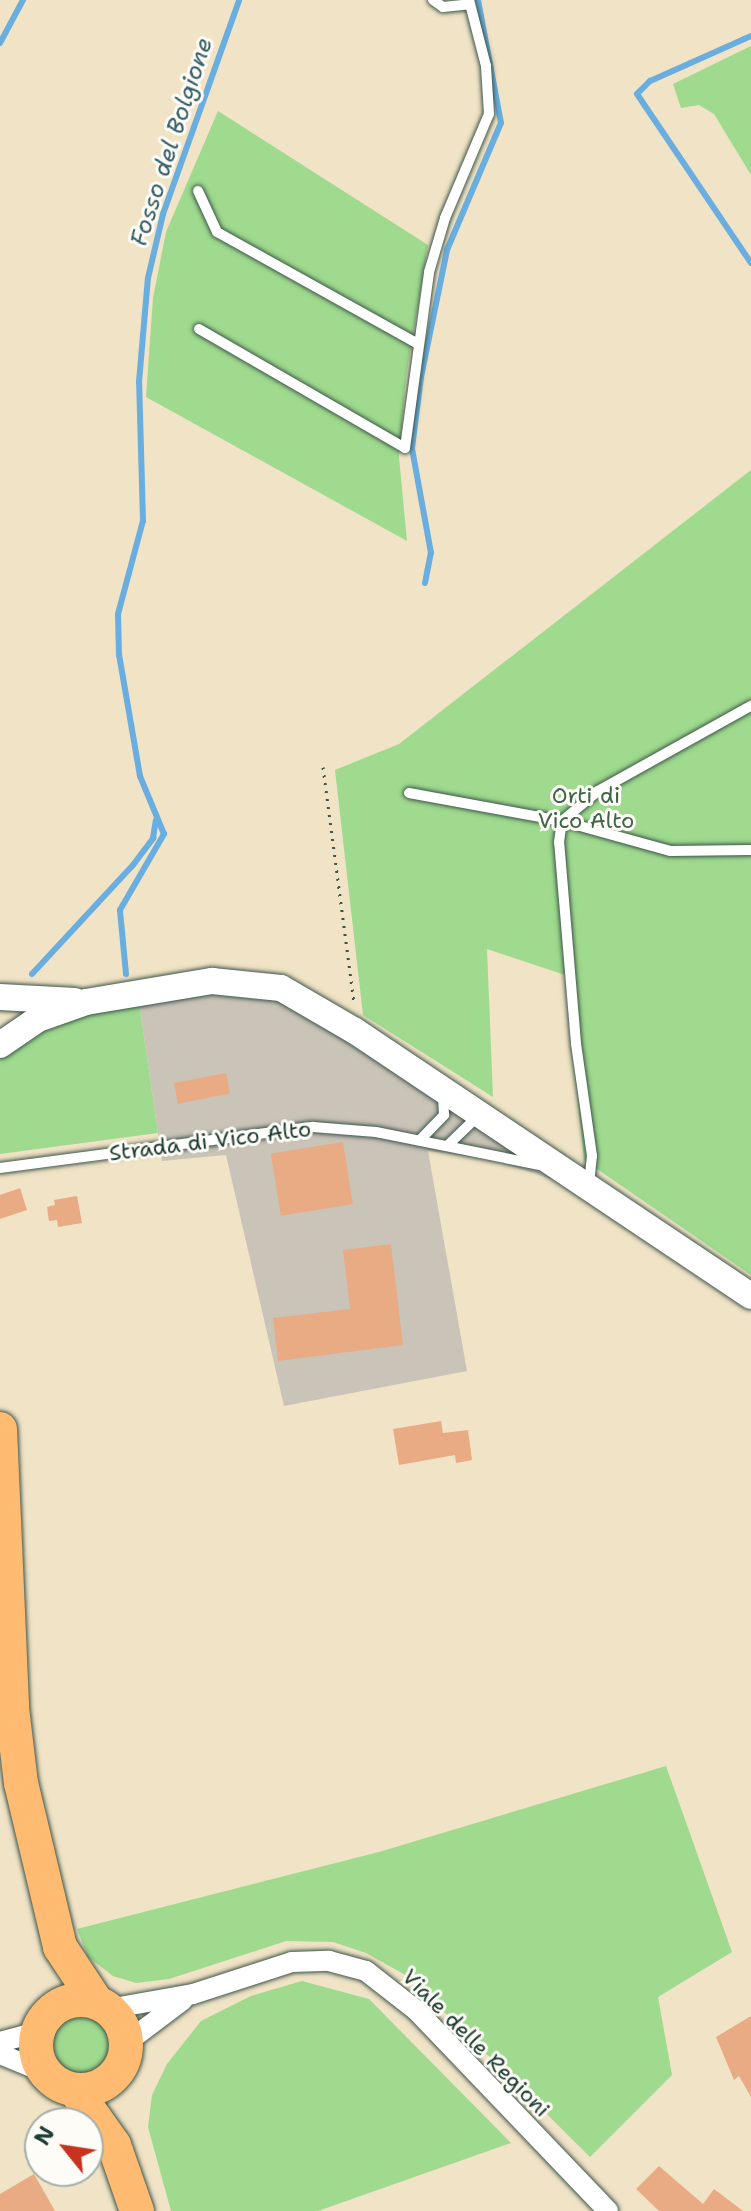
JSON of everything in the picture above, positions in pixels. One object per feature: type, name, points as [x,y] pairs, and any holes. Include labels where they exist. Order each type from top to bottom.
[{"type":"main road","points":[[0,1429],[15,1743],[60,1947],[126,2043],[125,2057],[109,2081],[114,2145],[137,2211]]},
{"type":"main road","points":[[60,1947],[39,2061],[46,2073],[75,2090],[114,2145]]},
{"type":"main road","points":[[44,2023],[72,2001],[103,2006]]},
{"type":"main road","points":[[75,2090],[109,2081]]},
{"type":"street","name":"Strada di Vico Alto","points":[[0,997],[86,1002],[241,980],[294,993],[751,1296]]},
{"type":"street","name":"Strada di Vico Alto","points":[[0,1045],[38,1019],[86,1002]]},
{"type":"street","name":"Viale delle Regioni","points":[[103,2006],[193,1994],[303,1960],[366,1971],[416,2010],[608,2211]]},
{"type":"street","name":"Viale delle Regioni","points":[[126,2043],[193,1994]]},
{"type":"street","points":[[1,2043],[44,2023]]},
{"type":"street","points":[[1,2043],[46,2073]]},
{"type":"lane","points":[[199,329],[405,448],[418,344],[445,218],[489,114],[486,66],[470,2],[443,7],[433,0]]},
{"type":"lane","points":[[198,191],[217,232],[418,344]]},
{"type":"lane","points":[[580,1181],[592,1156],[573,1012],[559,842],[562,821],[598,791],[751,706]]},
{"type":"lane","points":[[409,793],[562,821],[670,851],[751,850]]},
{"type":"lane","points":[[420,1140],[444,1115],[441,1089]]},
{"type":"lane","points":[[449,1144],[480,1114]]},
{"type":"lane","name":"Strada di Vico Alto","points":[[0,1168],[295,1128],[363,1130],[449,1144],[580,1181]]},
{"type":"path","points":[[323,767],[355,1031]]},
{"type":"shaded area","points":[[220,990],[290,1002],[569,1185],[491,1159],[428,1151],[467,1371],[284,1406],[226,1155],[162,1161],[139,1002]]},
{"type":"green space","points":[[751,46],[751,175],[714,114],[699,105],[681,108],[673,84]]},
{"type":"green space","points":[[218,111],[428,245],[406,377],[399,457],[407,541],[146,397],[153,298],[166,232]]},
{"type":"green space","name":"Orti di Vico Alto","points":[[751,470],[751,1275],[584,1160],[565,975],[487,949],[493,1097],[363,1015],[335,770],[399,744]]},
{"type":"green space","points":[[139,1002],[158,1133],[0,1154],[0,1057],[35,1027]]},
{"type":"green space","points":[[666,1766],[732,1952],[658,1997],[672,2075],[590,2157],[409,1977],[366,1953],[333,1942],[286,1941],[169,1979],[136,1983],[113,1976],[88,1957],[77,1929],[379,1852]]},
{"type":"green space","points":[[302,1981],[369,1999],[511,2143],[318,2211],[171,2211],[148,2127],[152,2095],[167,2064],[201,2021],[251,1996]]},
{"type":"green space","points":[[90,2012],[111,2027],[117,2046],[115,2059],[107,2070],[90,2080],[76,2080],[59,2070],[51,2059],[49,2039],[59,2022],[70,2014]]},
{"type":"building","points":[[226,1073],[230,1094],[178,1104],[174,1083]]},
{"type":"building","points":[[343,1142],[353,1204],[281,1216],[271,1153]]},
{"type":"building","points":[[20,1188],[27,1210],[0,1219],[0,1195]]},
{"type":"building","points":[[77,1196],[82,1223],[58,1227],[57,1220],[49,1221],[47,1207],[55,1205],[54,1200]]},
{"type":"building","points":[[391,1244],[403,1345],[278,1361],[273,1318],[350,1309],[343,1250]]},
{"type":"building","points":[[441,1421],[443,1433],[468,1430],[472,1460],[456,1463],[455,1455],[399,1465],[393,1429]]},
{"type":"building","points":[[751,2016],[751,2097],[739,2076],[734,2080],[716,2037]]},
{"type":"building","points":[[659,2166],[703,2204],[714,2189],[743,2211],[659,2211],[636,2189]]},
{"type":"building","points":[[24,2180],[24,2187],[41,2187],[55,2211],[0,2211],[0,2194]]},
{"type":"waterway","points":[[0,43],[23,0]]},
{"type":"waterway","name":"Fosso del Bolgione","points":[[126,974],[120,910],[164,834],[140,776],[119,655],[118,614],[143,521],[139,382],[148,278],[163,214],[239,0]]},
{"type":"waterway","points":[[425,583],[431,553],[412,448],[421,377],[447,250],[501,123],[478,0]]},
{"type":"waterway","points":[[751,36],[650,81],[637,94],[751,263]]},
{"type":"waterway","points":[[32,974],[133,865],[153,838],[156,820]]}]
